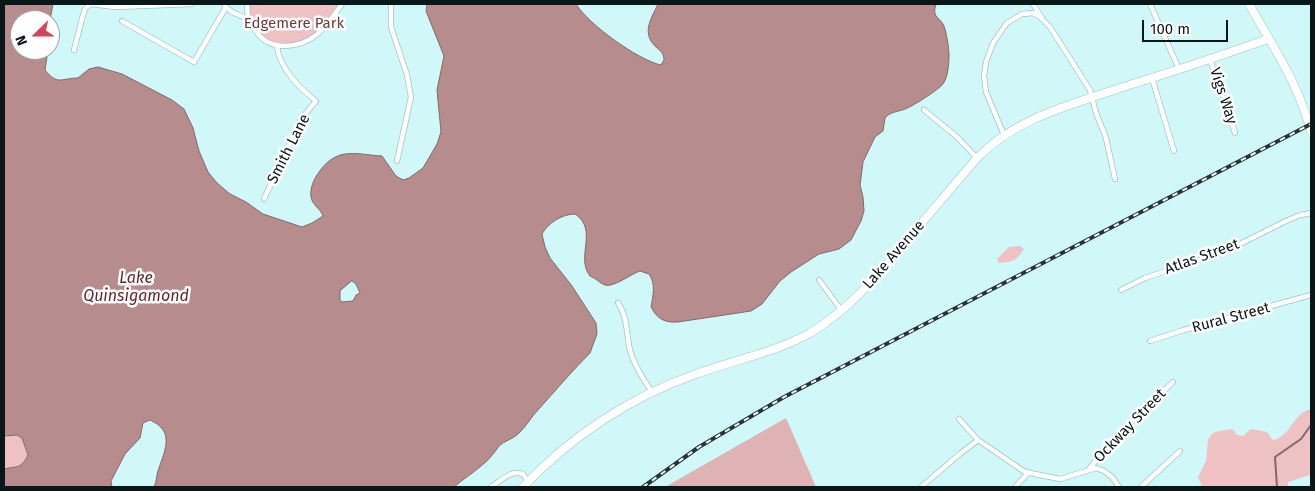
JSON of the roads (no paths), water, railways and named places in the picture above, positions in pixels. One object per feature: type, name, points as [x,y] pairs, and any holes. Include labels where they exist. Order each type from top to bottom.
[{"type":"main road","points":[[1249,4],[1299,96],[1311,132]]},
{"type":"main road","name":"Lake Avenue","points":[[526,484],[552,458],[578,437],[612,414],[652,392],[698,373],[779,348],[810,333],[842,311],[875,278],[977,158],[1004,135],[1042,115],[1268,39]]},
{"type":"street","points":[[74,50],[85,9],[90,4],[116,7],[192,4]]},
{"type":"street","points":[[247,4],[248,20]]},
{"type":"street","points":[[122,21],[194,62],[225,6],[248,20],[258,35],[270,44],[297,46],[311,39],[324,28],[342,4]]},
{"type":"street","points":[[391,4],[391,27],[407,75],[411,97],[397,161]]},
{"type":"street","points":[[1033,4],[1090,90],[1091,98],[1106,138],[1115,179]]},
{"type":"street","points":[[1150,4],[1179,69]]},
{"type":"street","points":[[1004,135],[986,92],[984,76],[988,56],[997,36],[1012,20],[1030,12],[1044,21]]},
{"type":"street","name":"Smith Lane","points":[[264,199],[301,120],[316,101],[284,66],[279,57],[277,46]]},
{"type":"street","name":"Vigs Way","points":[[1210,59],[1235,133]]},
{"type":"street","points":[[1152,78],[1174,151]]},
{"type":"street","points":[[924,110],[957,137],[977,158]]},
{"type":"street","name":"Atlas Street","points":[[1121,290],[1145,278],[1224,252],[1286,220],[1311,213]]},
{"type":"street","points":[[819,280],[842,311]]},
{"type":"street","name":"Rural Street","points":[[1150,341],[1311,295]]},
{"type":"street","points":[[618,303],[625,317],[632,356],[640,374],[652,392]]},
{"type":"street","name":"Ockway Street","points":[[1087,470],[1114,438],[1173,382]]},
{"type":"street","points":[[959,419],[978,440],[1017,467],[1029,472],[1060,479],[1096,468],[1112,477],[1119,487]]},
{"type":"street","points":[[921,487],[961,452],[978,440]]},
{"type":"street","points":[[1140,487],[1180,451]]},
{"type":"street","points":[[1015,487],[1029,472]]},
{"type":"street","points":[[491,487],[506,476],[516,473],[523,474],[526,484]]},
{"type":"water","name":"Lake Quinsigamond","points":[[4,4],[53,4],[52,10],[10,10],[10,60],[46,60],[45,70],[57,80],[78,78],[89,69],[98,67],[122,74],[172,100],[184,109],[193,128],[199,151],[208,172],[217,183],[230,194],[263,214],[302,227],[323,216],[312,200],[311,191],[317,175],[331,160],[338,156],[354,153],[382,156],[396,176],[403,180],[423,168],[437,144],[441,132],[437,90],[444,56],[426,11],[427,4],[576,4],[591,21],[614,40],[651,62],[661,65],[664,60],[663,56],[661,51],[651,42],[648,31],[650,21],[658,4],[936,4],[935,14],[944,26],[949,55],[946,79],[923,99],[906,109],[891,113],[885,118],[883,131],[875,137],[863,162],[860,185],[864,211],[851,240],[839,249],[819,254],[791,272],[780,281],[762,304],[751,311],[678,322],[665,321],[656,315],[651,307],[653,286],[649,274],[640,271],[617,283],[605,285],[590,276],[586,269],[586,236],[582,220],[575,214],[570,214],[560,217],[548,226],[542,234],[545,247],[550,258],[572,286],[596,323],[597,334],[590,353],[521,431],[501,444],[486,462],[454,487],[154,487],[166,441],[163,430],[158,424],[150,420],[143,423],[140,438],[125,454],[111,481],[112,487],[4,487],[4,469],[21,465],[28,455],[22,438],[17,435],[4,436]],"holes":[[[352,281],[356,284],[360,293],[356,295],[353,301],[342,302],[340,300],[340,291]]]},
{"type":"waterway","points":[[1277,487],[1275,457],[1301,439],[1311,425]]},
{"type":"railway","points":[[643,487],[699,447],[784,397],[1311,124]]},
{"type":"park label","name":"Edgemere Park","points":[[294,24]]}]
